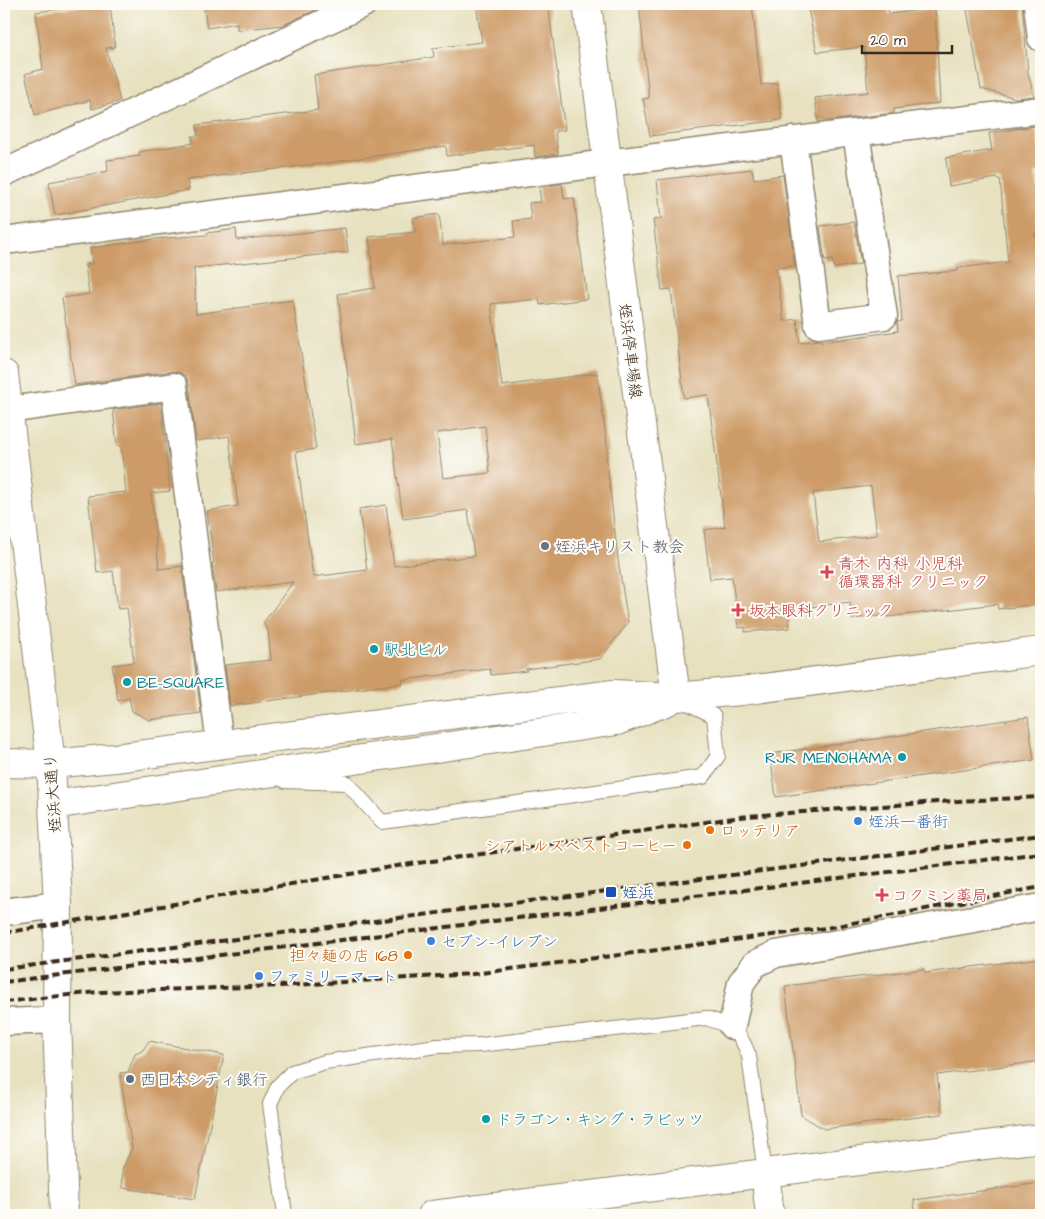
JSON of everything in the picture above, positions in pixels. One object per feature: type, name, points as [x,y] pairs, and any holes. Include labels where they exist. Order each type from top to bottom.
[{"type":"street","points":[[4,173],[363,4]]},
{"type":"street","name":"姪浜停車場線","points":[[587,4],[676,698]]},
{"type":"street","points":[[1037,4],[1041,38]]},
{"type":"street","points":[[4,241],[607,163],[1041,110]]},
{"type":"street","points":[[792,140],[818,326],[884,316],[856,133]]},
{"type":"street","name":"姪浜大通り","points":[[4,374],[51,764],[58,905],[57,1020],[64,1215]]},
{"type":"street","points":[[9,410],[174,386],[220,745]]},
{"type":"street","points":[[4,763],[51,764],[220,745],[613,694],[676,698],[741,691],[1041,651]]},
{"type":"street","points":[[53,805],[617,721],[676,698]]},
{"type":"street","points":[[4,912],[58,905]]},
{"type":"street","points":[[732,1026],[741,983],[756,964],[776,954],[1041,907]]},
{"type":"street","points":[[4,1022],[57,1020]]},
{"type":"street","points":[[432,1215],[496,1211],[765,1173],[1041,1138]]},
{"type":"street","points":[[765,1173],[770,1215]]},
{"type":"lane","points":[[224,780],[347,783],[382,822],[703,777],[718,756],[714,716],[676,698]]},
{"type":"lane","points":[[285,1215],[270,1104],[278,1086],[292,1072],[325,1062],[437,1046],[481,1045],[706,1018],[732,1026],[742,1039],[749,1056],[765,1173]]},
{"type":"building","points":[[110,4],[115,47],[106,48],[120,101],[92,109],[90,100],[35,115],[25,74],[43,69],[36,12]]},
{"type":"building","points":[[203,4],[328,4],[283,25],[237,30],[237,23],[207,28]]},
{"type":"building","points":[[476,4],[548,4],[565,130],[555,131],[558,154],[535,157],[534,145],[447,156],[446,146],[187,180],[189,190],[55,215],[49,182],[108,171],[107,160],[140,156],[139,152],[193,143],[192,136],[198,136],[197,125],[318,110],[314,75],[434,57],[433,48],[482,42]]},
{"type":"building","points":[[639,4],[752,4],[761,85],[777,83],[782,120],[650,136],[643,99],[649,98]]},
{"type":"building","points":[[807,4],[888,4],[889,14],[935,8],[940,103],[894,109],[894,113],[818,122],[815,98],[868,92],[864,47],[817,52]]},
{"type":"building","points":[[966,4],[1022,4],[1028,72],[1034,96],[1016,98],[981,89]]},
{"type":"building","points":[[1035,126],[1041,160],[1041,172],[1035,173],[1041,203],[1041,233],[1035,233],[1041,288],[1041,604],[998,609],[997,604],[887,617],[887,615],[852,619],[850,602],[788,610],[790,628],[745,632],[745,627],[738,628],[732,577],[710,579],[704,530],[725,527],[708,395],[684,398],[671,289],[662,290],[653,220],[661,219],[657,180],[752,169],[754,179],[783,175],[795,266],[776,268],[784,321],[797,319],[800,343],[818,340],[821,340],[821,342],[898,331],[897,322],[902,321],[898,276],[958,271],[958,268],[1008,262],[1000,179],[949,186],[946,158],[992,150],[989,133]],"holes":[[[871,486],[877,535],[819,542],[813,493]]]},
{"type":"building","points":[[562,184],[564,199],[574,198],[587,299],[540,305],[539,299],[491,304],[502,386],[597,373],[608,452],[606,453],[618,560],[628,623],[600,659],[491,675],[490,669],[402,680],[403,683],[230,706],[225,665],[271,660],[268,630],[263,623],[293,582],[216,592],[207,511],[238,506],[229,436],[196,441],[189,384],[186,376],[172,371],[75,385],[62,298],[89,294],[85,265],[92,264],[90,248],[155,239],[208,235],[207,233],[236,229],[237,240],[345,228],[348,252],[194,268],[196,314],[293,300],[316,449],[296,452],[313,577],[367,570],[359,509],[386,505],[394,566],[474,556],[468,510],[403,519],[392,439],[356,444],[338,294],[375,288],[369,237],[415,232],[413,218],[439,214],[443,245],[515,237],[513,221],[531,219],[529,203],[541,202],[539,187]],"holes":[[[485,426],[490,473],[443,478],[437,433]]]},
{"type":"building","points":[[854,222],[861,264],[834,268],[832,260],[825,261],[820,226]]},
{"type":"building","points":[[161,403],[170,491],[151,493],[159,569],[182,566],[201,713],[149,720],[132,711],[129,698],[118,701],[112,665],[134,662],[127,608],[118,609],[113,571],[97,573],[88,496],[126,492],[121,446],[117,446],[113,410]]},
{"type":"building","name":"RJR MEINOHAMA","points":[[1028,717],[1034,760],[776,797],[770,754]]},
{"type":"building","points":[[1041,958],[1041,1061],[937,1075],[942,1114],[824,1129],[801,1115],[785,986],[924,969],[925,973]]},
{"type":"building","points":[[149,1041],[224,1055],[195,1199],[123,1188],[122,1170],[132,1148],[120,1073],[128,1072],[135,1054],[142,1051]]},
{"type":"building","points":[[1041,1183],[1041,1215],[915,1215],[914,1200]]},
{"type":"railway","points":[[4,933],[397,866],[748,816],[937,802],[1041,797]]},
{"type":"railway","points":[[4,969],[1041,835]]},
{"type":"railway","points":[[4,982],[1041,853]]},
{"type":"railway","points":[[4,1002],[97,992],[280,986],[473,974],[826,928],[1041,887]]},
{"type":"place","name":"姪浜キリスト教会","points":[[545,546]]},
{"type":"place","name":"青木 内科 小児科 循環器科 クリニック","points":[[827,572]]},
{"type":"place","name":"坂本眼科クリニック","points":[[738,610]]},
{"type":"place","name":"駅北ビル","points":[[374,649]]},
{"type":"place","name":"BE-SQUARE","points":[[127,682]]},
{"type":"place","name":"RJR MEINOHAMA","points":[[902,757]]},
{"type":"place","name":"姪浜一番街","points":[[858,821]]},
{"type":"place","name":"ロッテリア","points":[[710,830]]},
{"type":"place","name":"シアトルズベストコーヒー","points":[[687,845]]},
{"type":"place","name":"姪浜","points":[[611,892]]},
{"type":"place","name":"コクミン薬局","points":[[882,895]]},
{"type":"place","name":"セブン-イレブン","points":[[431,941]]},
{"type":"place","name":"担々麺の店 168","points":[[408,955]]},
{"type":"place","name":"ファミリーマート","points":[[259,976]]},
{"type":"place","name":"西日本シティ銀行","points":[[130,1079]]},
{"type":"place","name":"ドラゴン・キング・ラビッツ","points":[[486,1119]]}]
